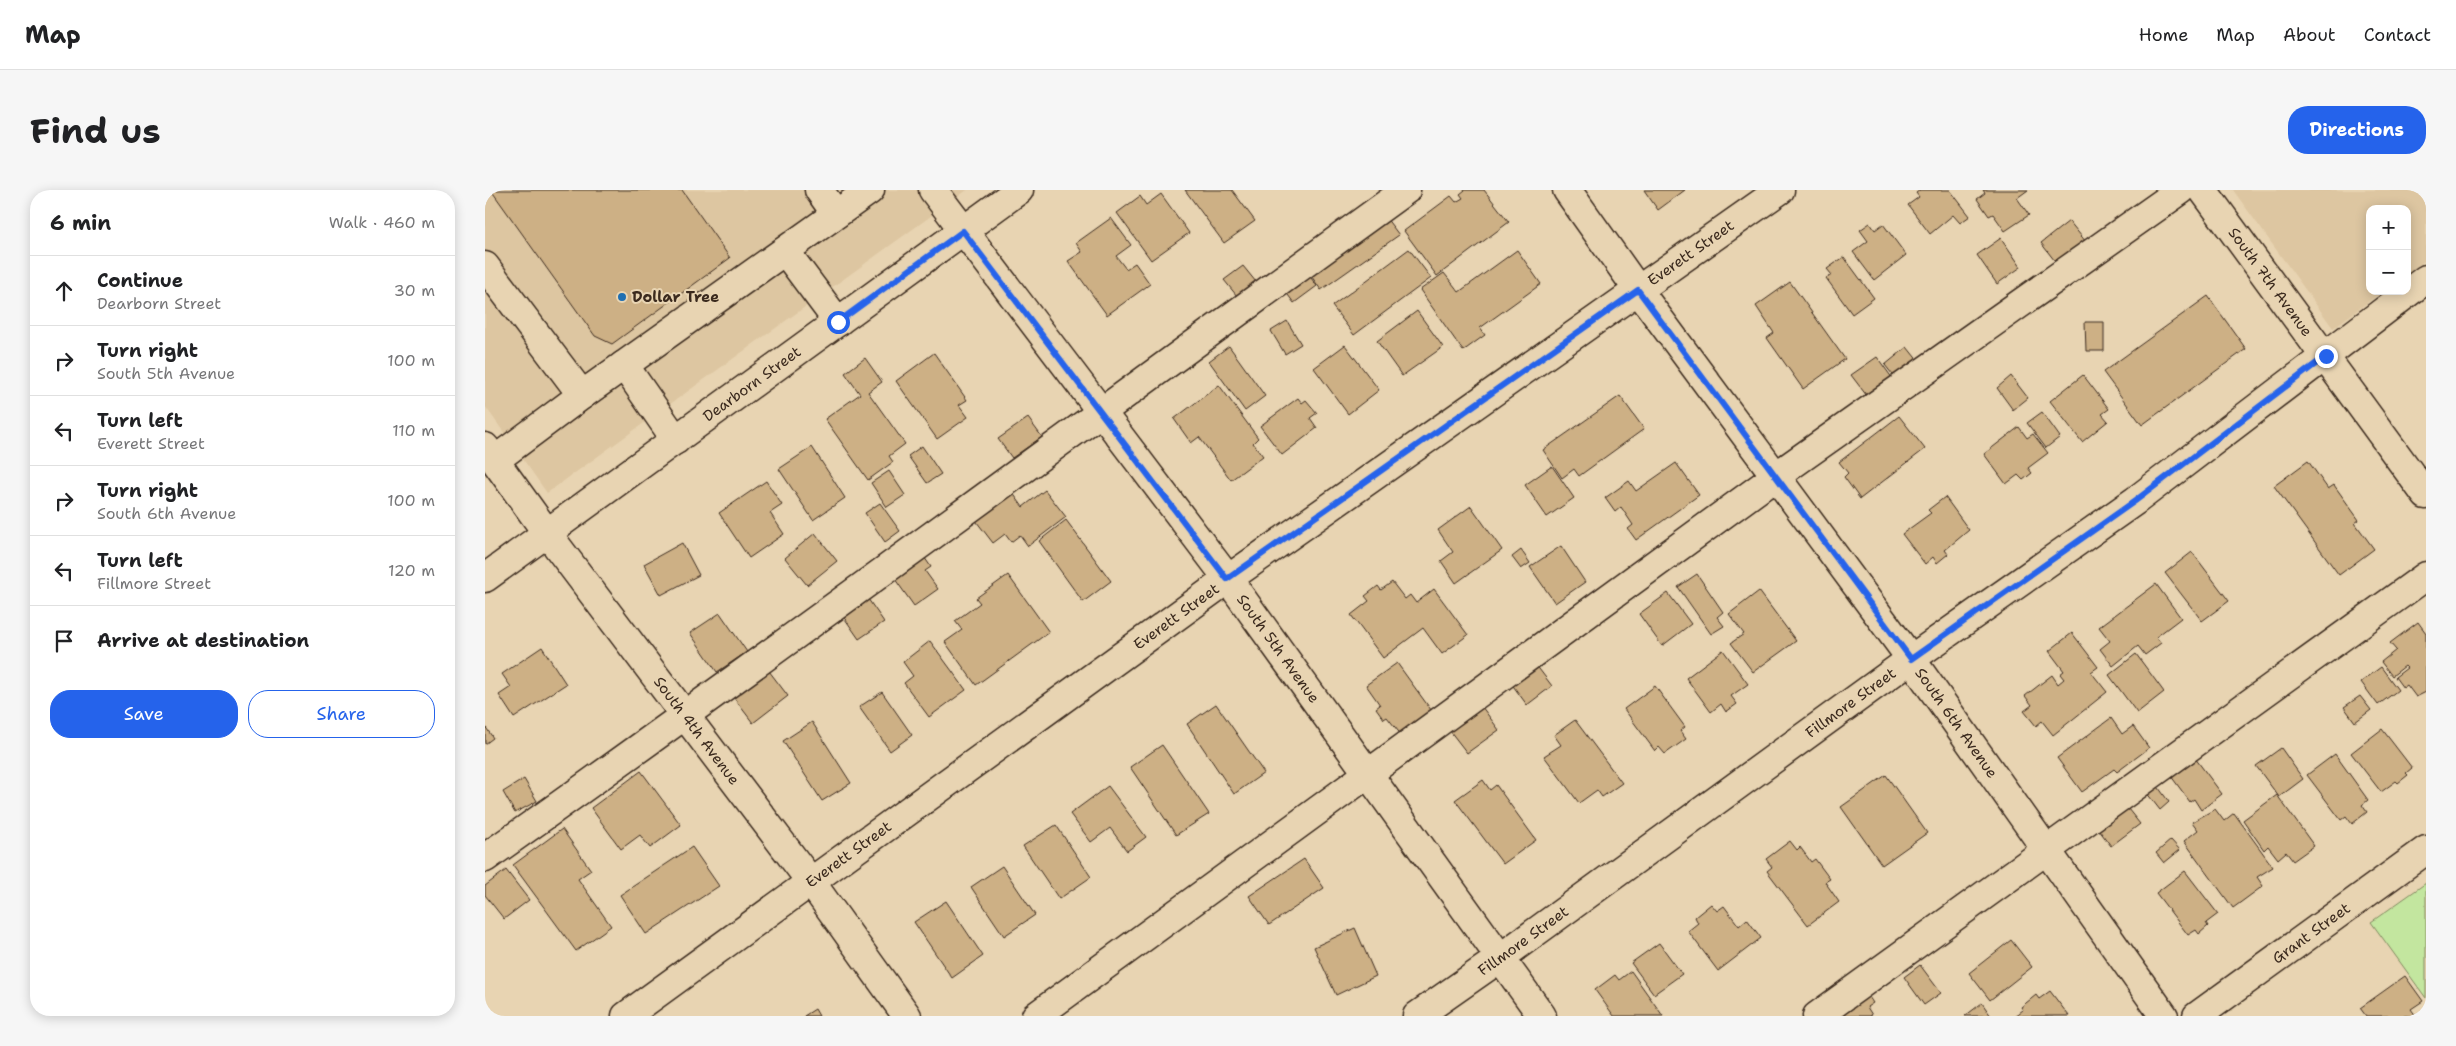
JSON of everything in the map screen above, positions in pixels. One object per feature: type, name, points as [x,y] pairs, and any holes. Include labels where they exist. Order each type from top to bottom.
[{"type":"street","points":[[819,190],[836,214]]},
{"type":"street","points":[[490,453],[582,395],[870,190]]},
{"type":"street","name":"South 5th Avenue","points":[[933,190],[1227,579],[1542,1016]]},
{"type":"street","name":"Dearborn Street","points":[[485,578],[1019,190]]},
{"type":"street","points":[[485,858],[686,716],[1100,411],[1406,190]]},
{"type":"street","name":"South 6th Avenue","points":[[1567,190],[1638,290],[1911,659],[2164,1016]]},
{"type":"street","name":"Everett Street","points":[[626,1016],[1227,579],[1780,190]]},
{"type":"street","points":[[1036,1016],[1369,775],[1776,476],[2181,190]]},
{"type":"street","name":"South 7th Avenue","points":[[2203,190],[2426,495]]},
{"type":"street","points":[[785,251],[838,322]]},
{"type":"street","points":[[485,266],[582,395]]},
{"type":"street","name":"Fillmore Street","points":[[1417,1016],[1500,958],[1911,659],[2135,501],[2426,279]]},
{"type":"street","points":[[624,365],[676,440]]},
{"type":"street","name":"South 4th Avenue","points":[[490,453],[547,533],[811,882],[907,1016]]},
{"type":"street","points":[[1817,1016],[2426,576]]},
{"type":"street","name":"Grant Street","points":[[2197,1016],[2426,850]]},
{"type":"shaded area","points":[[485,190],[967,190],[547,493],[485,406]]},
{"type":"shaded area","points":[[2233,190],[2426,190],[2426,260],[2411,271],[2411,205],[2366,205],[2366,295],[2378,295],[2333,328]]},
{"type":"green space","points":[[2426,883],[2426,998],[2371,922]]},
{"type":"building","name":"Dollar Tree","points":[[491,190],[682,190],[730,258],[612,344],[595,336]]},
{"type":"building","points":[[1185,190],[1232,190],[1255,221],[1224,243]]},
{"type":"building","points":[[1465,190],[1484,190],[1509,222],[1437,276],[1404,231],[1451,196],[1456,202],[1463,198],[1460,194]]},
{"type":"building","points":[[1644,190],[1685,190],[1658,210]]},
{"type":"building","points":[[1920,190],[1950,190],[1970,216],[1960,223],[1953,215],[1930,234],[1908,205],[1919,197],[1916,193]]},
{"type":"building","points":[[1983,190],[2028,190],[2017,198],[2029,215],[2005,231],[1993,214],[1989,216],[1977,199],[1985,193]]},
{"type":"building","points":[[1161,194],[1189,233],[1151,260],[1117,213],[1140,196],[1146,205]]},
{"type":"building","points":[[1383,214],[1399,235],[1321,290],[1307,270]]},
{"type":"building","points":[[1111,218],[1131,245],[1116,256],[1126,269],[1135,263],[1150,284],[1107,315],[1068,261],[1082,252],[1076,243]]},
{"type":"building","points":[[2069,221],[2086,242],[2058,265],[2041,243]]},
{"type":"building","points":[[1870,223],[1875,230],[1883,224],[1906,255],[1874,280],[1853,252],[1868,241],[1860,230]]},
{"type":"building","points":[[2001,238],[2021,267],[1997,284],[1977,255]]},
{"type":"building","points":[[1409,249],[1431,278],[1354,335],[1332,306]]},
{"type":"building","points":[[1517,250],[1541,284],[1480,328],[1485,335],[1463,351],[1420,290],[1444,273],[1459,292]]},
{"type":"building","points":[[1844,257],[1874,298],[1852,314],[1826,278],[1832,275],[1827,269]]},
{"type":"building","points":[[1243,266],[1256,282],[1237,296],[1224,280]]},
{"type":"building","points":[[1305,270],[1317,286],[1294,303],[1282,287]]},
{"type":"building","points":[[1790,282],[1845,359],[1803,389],[1767,338],[1774,333],[1756,306]]},
{"type":"building","points":[[2208,296],[2246,349],[2142,425],[2103,372]]},
{"type":"building","points":[[1417,311],[1443,347],[1402,376],[1377,341]]},
{"type":"building","points":[[1287,321],[1301,344],[1285,354],[1271,331]]},
{"type":"building","points":[[2085,322],[2104,322],[2104,351],[2086,351]]},
{"type":"building","points":[[1345,345],[1379,390],[1348,414],[1314,368]]},
{"type":"building","points":[[1229,346],[1265,396],[1245,411],[1209,361]]},
{"type":"building","points":[[1907,347],[1919,362],[1896,379],[1885,365]]},
{"type":"building","points":[[934,353],[967,400],[959,405],[968,417],[937,439],[896,381]]},
{"type":"building","points":[[1877,357],[1895,382],[1870,400],[1851,375]]},
{"type":"building","points":[[865,358],[882,382],[868,392],[905,444],[889,456],[893,462],[868,480],[825,419],[860,394],[845,373]]},
{"type":"building","points":[[2083,375],[2109,409],[2102,414],[2108,421],[2082,442],[2050,401]]},
{"type":"building","points":[[2011,376],[2028,398],[2013,410],[1997,388]]},
{"type":"building","points":[[1219,385],[1258,438],[1253,443],[1263,456],[1231,480],[1199,437],[1191,443],[1174,419]]},
{"type":"building","points":[[1620,396],[1644,429],[1579,476],[1574,469],[1562,478],[1543,450]]},
{"type":"building","points":[[1298,398],[1302,403],[1306,400],[1317,413],[1310,418],[1317,428],[1282,455],[1260,426]]},
{"type":"building","points":[[2042,412],[2060,437],[2046,448],[2027,423]]},
{"type":"building","points":[[1899,416],[1925,449],[1860,499],[1844,477],[1848,473],[1839,462]]},
{"type":"building","points":[[1028,418],[1042,437],[1012,458],[998,439]]},
{"type":"building","points":[[2019,427],[2027,438],[2033,434],[2048,453],[2028,468],[2032,473],[2023,480],[2018,475],[2006,484],[1984,454]]},
{"type":"building","points":[[922,446],[941,474],[927,483],[908,456]]},
{"type":"building","points":[[812,447],[845,498],[813,520],[779,469]]},
{"type":"building","points":[[2308,461],[2328,489],[2334,485],[2359,520],[2355,523],[2374,549],[2339,575],[2274,486]]},
{"type":"building","points":[[1676,463],[1699,495],[1636,540],[1628,529],[1633,525],[1621,507],[1615,512],[1605,498],[1629,481],[1636,491]]},
{"type":"building","points":[[1552,466],[1574,498],[1547,517],[1525,485]]},
{"type":"building","points":[[889,471],[905,495],[887,507],[871,483]]},
{"type":"building","points":[[766,481],[782,505],[770,513],[784,534],[749,558],[719,513]]},
{"type":"building","points":[[1007,485],[1023,507],[1045,490],[1066,517],[1028,546],[1020,535],[1011,542],[1005,534],[993,543],[970,513]]},
{"type":"building","points":[[1945,497],[1969,530],[1945,550],[1948,554],[1937,563],[1933,557],[1925,564],[1902,534],[1931,513],[1928,510]]},
{"type":"building","points":[[880,503],[900,531],[885,542],[865,513]]},
{"type":"building","points":[[1471,506],[1502,550],[1456,583],[1441,561],[1453,552],[1438,530]]},
{"type":"building","points":[[1066,520],[1111,581],[1083,602],[1039,541]]},
{"type":"building","points":[[815,533],[837,561],[807,585],[785,558]]},
{"type":"building","points":[[682,543],[699,575],[661,595],[644,564]]},
{"type":"building","points":[[1561,546],[1585,582],[1555,603],[1530,567]]},
{"type":"building","points":[[1521,550],[1530,563],[1521,569],[1512,557]]},
{"type":"building","points":[[920,551],[931,567],[925,571],[938,589],[914,606],[890,572]]},
{"type":"building","points":[[2192,552],[2229,601],[2202,621],[2165,573]]},
{"type":"building","points":[[1697,574],[1723,612],[1717,617],[1724,626],[1711,634],[1678,587]]},
{"type":"building","points":[[1008,575],[1049,632],[976,685],[945,642],[962,630],[955,621],[980,603],[976,598]]},
{"type":"building","points":[[1392,582],[1405,599],[1410,595],[1416,603],[1434,589],[1468,635],[1442,654],[1423,628],[1383,658],[1351,615],[1369,601],[1365,596],[1378,586],[1381,590]]},
{"type":"building","points":[[2156,584],[2181,618],[2156,637],[2161,643],[2145,655],[2138,646],[2113,666],[2100,649],[2110,641],[2099,627]]},
{"type":"building","points":[[1759,591],[1796,641],[1753,672],[1731,643],[1744,634],[1729,614]]},
{"type":"building","points":[[1668,593],[1691,624],[1662,646],[1639,614]]},
{"type":"building","points":[[868,599],[884,622],[859,639],[843,616]]},
{"type":"building","points":[[720,613],[747,652],[717,672],[690,633]]},
{"type":"building","points":[[2418,622],[2426,633],[2426,692],[2416,697],[2407,685],[2403,688],[2395,677],[2407,668],[2405,666],[2392,676],[2381,662],[2396,650],[2390,643]]},
{"type":"building","points":[[2072,633],[2098,667],[2091,672],[2107,692],[2053,735],[2042,721],[2036,726],[2024,711],[2032,705],[2025,696],[2052,675],[2058,684],[2064,679],[2060,674],[2064,671],[2049,651]]},
{"type":"building","points":[[930,641],[966,690],[929,717],[904,683],[913,676],[903,662]]},
{"type":"building","points":[[542,647],[566,684],[514,718],[499,695],[511,687],[502,674]]},
{"type":"building","points":[[1723,650],[1748,684],[1731,696],[1737,704],[1726,712],[1721,704],[1711,712],[1686,678]]},
{"type":"building","points":[[2136,654],[2164,692],[2137,713],[2109,675]]},
{"type":"building","points":[[1397,663],[1434,714],[1402,736],[1387,717],[1384,719],[1376,708],[1380,705],[1366,685]]},
{"type":"building","points":[[1536,665],[1552,686],[1527,705],[1511,683]]},
{"type":"building","points":[[766,667],[788,696],[753,723],[731,694]]},
{"type":"building","points":[[2381,667],[2398,690],[2378,705],[2361,682]]},
{"type":"building","points":[[1655,686],[1685,727],[1680,731],[1686,739],[1665,754],[1659,747],[1655,751],[1624,709]]},
{"type":"building","points":[[882,692],[912,735],[890,751],[859,707]]},
{"type":"building","points":[[2360,696],[2371,710],[2355,722],[2344,707]]},
{"type":"building","points":[[1216,704],[1264,773],[1234,794],[1187,724]]},
{"type":"building","points":[[1482,707],[1499,730],[1467,753],[1450,731]]},
{"type":"building","points":[[2111,718],[2122,734],[2133,726],[2149,748],[2117,772],[2114,769],[2082,792],[2057,758]]},
{"type":"building","points":[[1575,720],[1622,783],[1602,797],[1597,790],[1579,803],[1544,756],[1561,745],[1554,735]]},
{"type":"building","points":[[812,722],[851,783],[822,801],[783,741]]},
{"type":"building","points":[[485,726],[493,738],[485,744]]},
{"type":"building","points":[[2382,729],[2412,768],[2406,773],[2408,775],[2398,783],[2396,781],[2381,792],[2351,753]]},
{"type":"building","points":[[1162,745],[1209,814],[1176,835],[1130,767]]},
{"type":"building","points":[[2281,748],[2303,779],[2279,797],[2256,766]]},
{"type":"building","points":[[2192,754],[2222,794],[2201,810],[2194,799],[2190,802],[2168,772]]},
{"type":"building","points":[[2335,754],[2368,800],[2362,805],[2367,812],[2352,824],[2346,816],[2341,820],[2307,775]]},
{"type":"building","points":[[641,771],[681,825],[650,848],[640,835],[621,849],[591,808]]},
{"type":"building","points":[[1886,775],[1927,833],[1882,865],[1841,807]]},
{"type":"building","points":[[524,779],[537,801],[515,813],[503,792]]},
{"type":"building","points":[[1483,780],[1490,790],[1496,785],[1536,840],[1503,864],[1455,800]]},
{"type":"building","points":[[2156,784],[2169,802],[2160,810],[2146,792]]},
{"type":"building","points":[[1108,786],[1146,837],[1127,851],[1110,828],[1091,842],[1070,814]]},
{"type":"building","points":[[2277,795],[2314,846],[2293,861],[2286,852],[2278,859],[2268,846],[2264,850],[2243,820]]},
{"type":"building","points":[[2124,804],[2140,824],[2111,846],[2096,826]]},
{"type":"building","points":[[2215,809],[2224,821],[2234,813],[2273,867],[2257,877],[2263,886],[2233,908],[2184,841],[2198,830],[2192,822]]},
{"type":"building","points":[[1056,825],[1091,877],[1059,899],[1023,846]]},
{"type":"building","points":[[562,829],[591,870],[578,879],[611,926],[576,951],[513,865]]},
{"type":"building","points":[[2171,840],[2180,850],[2164,863],[2156,853]]},
{"type":"building","points":[[1790,841],[1797,850],[1800,847],[1811,862],[1815,859],[1830,879],[1825,882],[1839,902],[1808,925],[1767,871],[1772,867],[1766,859]]},
{"type":"building","points":[[692,847],[719,886],[646,934],[620,895]]},
{"type":"building","points":[[1304,859],[1324,888],[1269,925],[1249,896]]},
{"type":"building","points":[[1002,866],[1035,915],[1004,936],[971,887]]},
{"type":"building","points":[[506,870],[529,900],[504,919],[485,895],[485,886]]},
{"type":"building","points":[[2185,871],[2218,914],[2206,923],[2208,926],[2199,934],[2196,930],[2188,935],[2156,893]]},
{"type":"building","points":[[946,901],[983,956],[952,978],[914,922]]},
{"type":"building","points":[[1711,904],[1717,911],[1724,906],[1739,926],[1747,919],[1761,938],[1718,971],[1688,931],[1698,923],[1695,917]]},
{"type":"building","points":[[1355,928],[1376,976],[1336,995],[1314,947]]},
{"type":"building","points":[[2011,940],[2032,967],[1990,1000],[1969,973]]},
{"type":"building","points":[[1659,943],[1682,974],[1654,994],[1631,963]]},
{"type":"building","points":[[1920,965],[1941,993],[1924,1005],[1904,977]]},
{"type":"building","points":[[1631,971],[1663,1016],[1614,1016],[1595,990],[1615,975],[1619,980]]},
{"type":"building","points":[[2405,976],[2423,1001],[2411,1009],[2416,1016],[2366,1016],[2360,1008]]},
{"type":"building","points":[[2050,991],[2069,1016],[2015,1016],[2023,1010],[2021,1007],[2036,995],[2039,999]]},
{"type":"building","points":[[1867,994],[1873,1003],[1867,1007],[1872,1015],[1830,1016]]},
{"type":"building","points":[[1982,1003],[1991,1016],[1965,1016]]},
{"type":"building","points":[[815,1009],[819,1016],[804,1016]]},
{"type":"place","name":"Dollar Tree","points":[[622,297]]},
{"type":"route","points":[[838,322],[963,231],[1227,579],[1638,290],[1911,659],[2135,501],[2326,356]]}]
